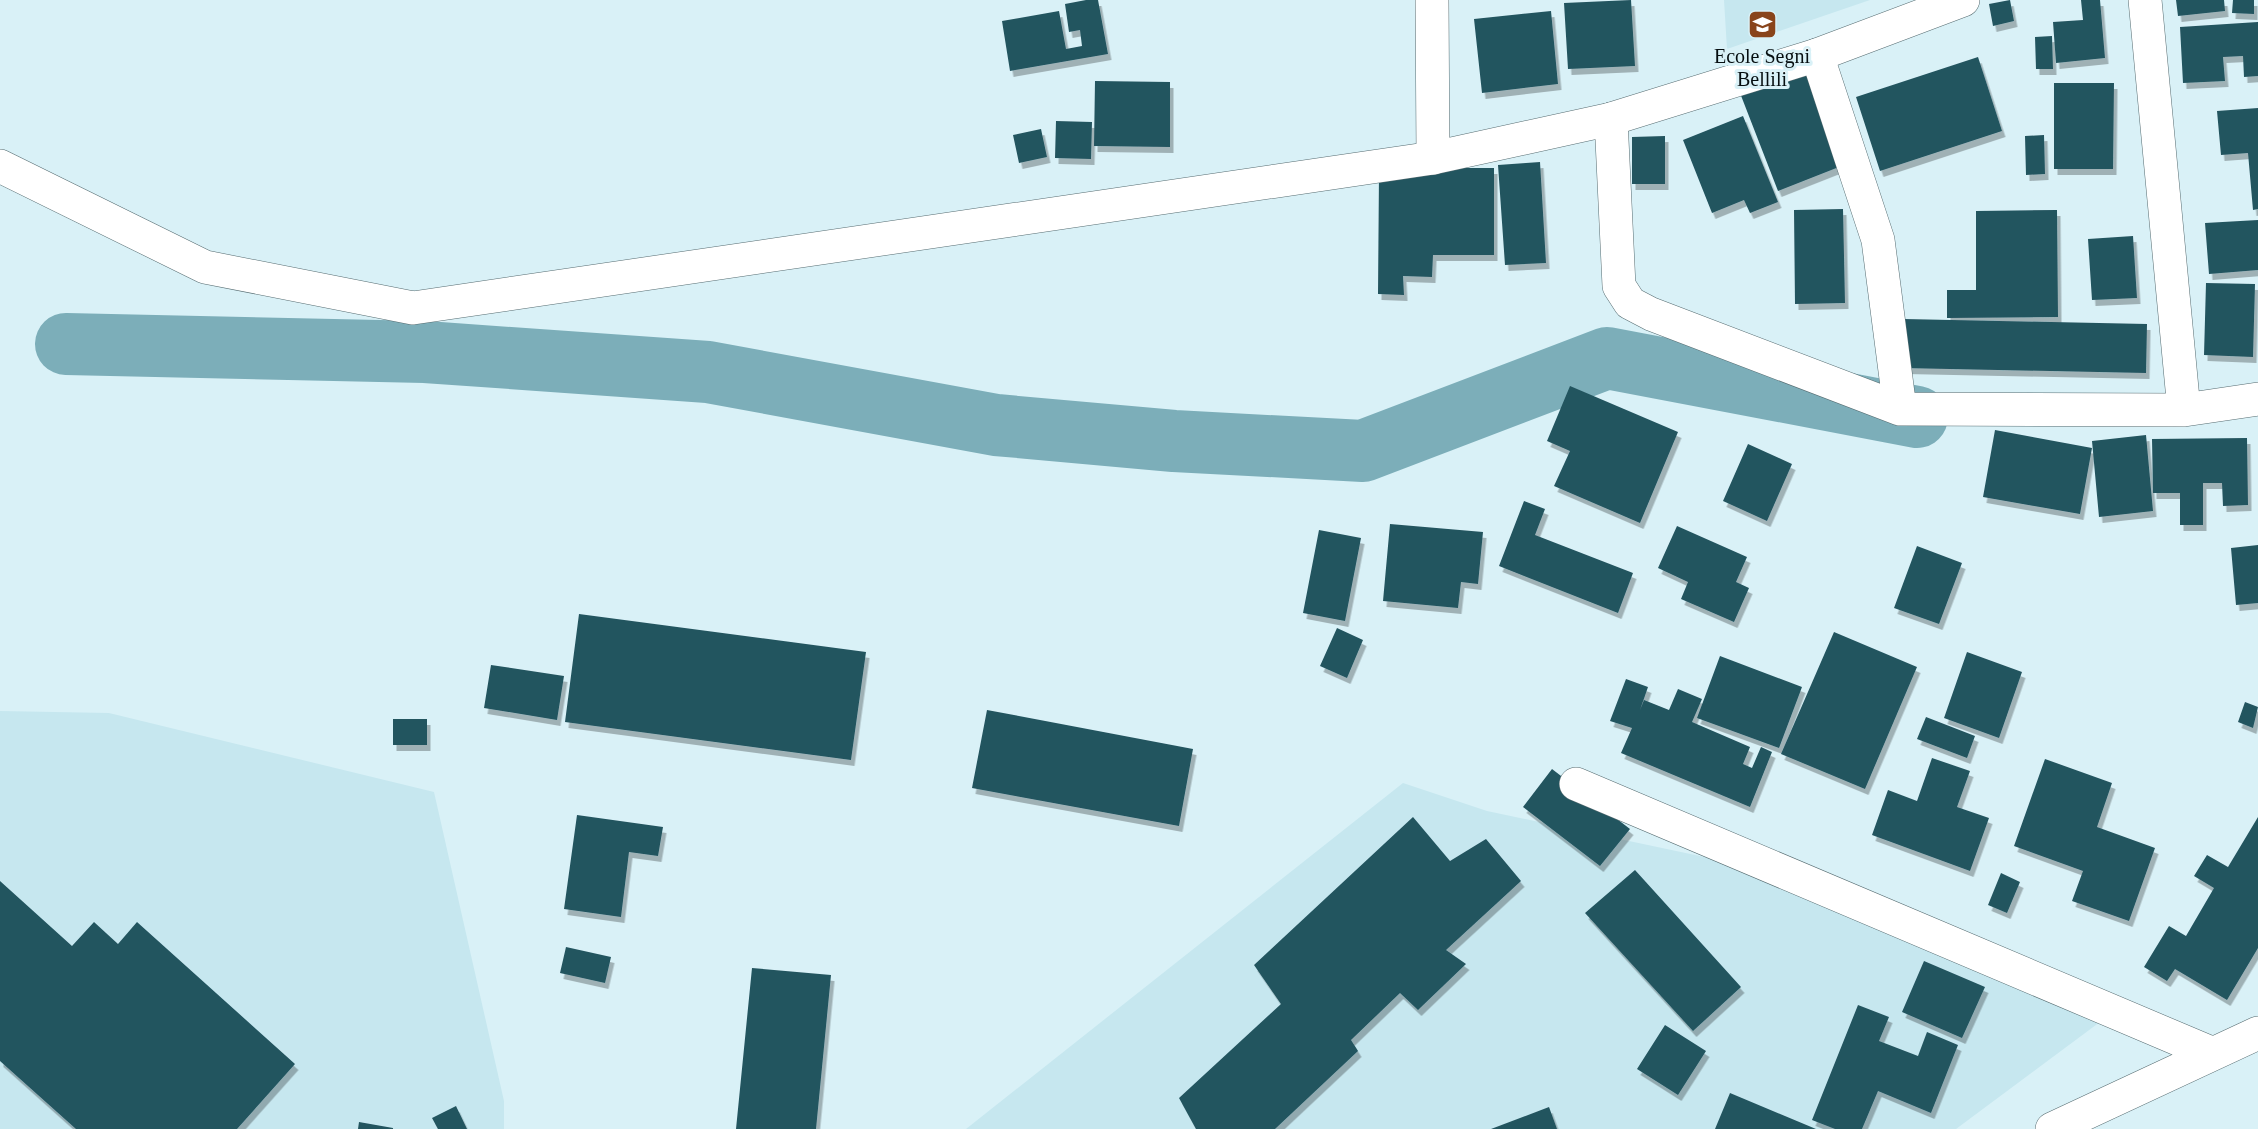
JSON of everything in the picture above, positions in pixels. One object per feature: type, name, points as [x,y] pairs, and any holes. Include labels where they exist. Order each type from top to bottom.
[{"type":"street","points":[[1432,0],[1433,158]]},
{"type":"street","points":[[0,166],[205,267],[413,308],[1433,158],[1611,119],[1817,55],[1963,0]]},
{"type":"street","points":[[2145,0],[2184,410]]},
{"type":"street","points":[[1817,55],[1878,240],[1900,409]]},
{"type":"street","points":[[1611,119],[1619,286],[1630,303],[1651,314],[1900,409],[2184,410],[2258,399]]},
{"type":"street","points":[[1576,784],[2211,1053]]},
{"type":"street","points":[[2052,1129],[2258,1033]]},
{"type":"shaded area","name":"Ecole Segni Bellili","points":[[1724,0],[1870,0],[1727,49]]},
{"type":"shaded area","points":[[0,711],[109,713],[434,792],[504,1101],[504,1129],[0,1129]]},
{"type":"shaded area","points":[[1403,783],[1487,811],[1803,878],[2112,1013],[1956,1129],[966,1129]]},
{"type":"building","points":[[1098,0],[1108,54],[1010,71],[1002,21],[1059,11],[1066,49],[1082,46],[1080,30],[1069,32],[1065,4]]},
{"type":"building","points":[[1631,0],[1635,66],[1568,69],[1564,3]]},
{"type":"building","points":[[2010,0],[2014,21],[1993,26],[1989,4]]},
{"type":"building","points":[[2081,0],[2100,0],[2105,58],[2056,63],[2053,22],[2083,20]]},
{"type":"building","points":[[2176,0],[2224,0],[2225,11],[2178,16]]},
{"type":"building","points":[[2233,0],[2254,0],[2254,14],[2232,13]]},
{"type":"building","points":[[1551,11],[1558,84],[1482,93],[1474,19]]},
{"type":"building","points":[[2258,22],[2258,76],[2244,77],[2243,56],[2223,57],[2225,81],[2183,83],[2180,27]]},
{"type":"building","points":[[2052,36],[2053,69],[2036,69],[2035,37]]},
{"type":"building","points":[[1978,57],[2002,131],[1880,171],[1856,97]]},
{"type":"building","points":[[1806,67],[1844,165],[1778,191],[1740,93]]},
{"type":"building","points":[[1095,81],[1170,82],[1170,147],[1094,146]]},
{"type":"building","points":[[2054,83],[2114,83],[2113,169],[2054,169]]},
{"type":"building","points":[[2258,108],[2258,209],[2253,210],[2248,153],[2221,155],[2217,111]]},
{"type":"building","points":[[1743,116],[1778,202],[1750,213],[1744,200],[1712,213],[1683,140]]},
{"type":"building","points":[[1056,121],[1092,122],[1091,159],[1055,158]]},
{"type":"building","points":[[1041,129],[1047,157],[1019,163],[1013,135]]},
{"type":"building","points":[[2044,135],[2045,174],[2026,175],[2025,136]]},
{"type":"building","points":[[1665,136],[1665,184],[1632,184],[1632,137]]},
{"type":"building","points":[[1540,162],[1546,263],[1505,265],[1498,165]]},
{"type":"building","points":[[1426,168],[1494,168],[1494,255],[1433,255],[1432,277],[1403,276],[1404,295],[1378,294],[1379,173]]},
{"type":"building","points":[[1843,209],[1845,303],[1795,304],[1794,210]]},
{"type":"building","points":[[2057,210],[2058,317],[1947,318],[1947,290],[1976,290],[1976,211]]},
{"type":"building","points":[[2258,220],[2258,270],[2209,274],[2205,223]]},
{"type":"building","points":[[2133,236],[2137,298],[2092,300],[2088,239]]},
{"type":"building","points":[[2206,283],[2255,284],[2253,357],[2204,355]]},
{"type":"building","points":[[1904,319],[2147,324],[2146,373],[1902,368]]},
{"type":"building","points":[[1570,386],[1678,432],[1640,523],[1554,486],[1570,451],[1547,441]]},
{"type":"building","points":[[1995,430],[2092,448],[2080,514],[1983,497]]},
{"type":"building","points":[[2146,435],[2153,511],[2099,517],[2092,441]]},
{"type":"building","points":[[2247,438],[2248,505],[2223,506],[2222,483],[2203,483],[2203,525],[2180,525],[2180,493],[2153,493],[2152,439]]},
{"type":"building","points":[[1748,444],[1792,464],[1767,521],[1723,501]]},
{"type":"building","points":[[1524,501],[1545,509],[1535,535],[1633,573],[1618,613],[1499,566]]},
{"type":"building","points":[[1390,524],[1483,532],[1478,584],[1461,582],[1458,608],[1383,601]]},
{"type":"building","points":[[1677,526],[1747,557],[1736,582],[1749,588],[1734,622],[1681,599],[1688,582],[1658,568]]},
{"type":"building","points":[[1319,530],[1361,538],[1345,621],[1303,613]]},
{"type":"building","points":[[2258,545],[2258,603],[2236,605],[2231,548]]},
{"type":"building","points":[[1917,546],[1962,563],[1939,624],[1894,608]]},
{"type":"building","points":[[579,614],[866,652],[851,760],[565,722]]},
{"type":"building","points":[[1337,628],[1363,640],[1347,678],[1320,666]]},
{"type":"building","points":[[1834,632],[1917,667],[1865,789],[1781,754]]},
{"type":"building","points":[[1967,652],[2022,672],[1999,738],[1944,718]]},
{"type":"building","points":[[1720,656],[1802,687],[1779,748],[1697,718]]},
{"type":"building","points":[[491,665],[564,676],[557,720],[484,708]]},
{"type":"building","points":[[1626,679],[1648,687],[1640,710],[1644,700],[1669,710],[1678,689],[1702,699],[1692,722],[1750,747],[1743,764],[1752,768],[1761,747],[1772,752],[1750,807],[1621,753],[1632,728],[1610,721]]},
{"type":"building","points":[[2245,702],[2258,707],[2253,728],[2238,722]]},
{"type":"building","points":[[987,710],[1193,749],[1179,826],[972,788]]},
{"type":"building","points":[[1926,717],[1975,736],[1967,758],[1917,739]]},
{"type":"building","points":[[393,719],[427,719],[427,745],[393,745]]},
{"type":"building","points":[[1932,758],[1970,771],[1957,807],[1989,818],[1970,871],[1872,835],[1888,790],[1917,801]]},
{"type":"building","points":[[2045,759],[2112,783],[2097,827],[2155,848],[2129,921],[2072,901],[2083,871],[2014,846]]},
{"type":"building","points":[[1552,769],[1630,829],[1600,866],[1523,807]]},
{"type":"building","points":[[577,815],[663,827],[658,856],[629,852],[621,917],[564,909]]},
{"type":"building","points":[[1413,817],[1450,861],[1486,839],[1521,881],[1446,950],[1466,964],[1418,1010],[1400,993],[1351,1040],[1358,1051],[1275,1129],[1196,1129],[1179,1098],[1281,1004],[1254,965]]},
{"type":"building","points":[[2258,817],[2258,948],[2227,1000],[2175,969],[2167,981],[2144,967],[2169,926],[2186,936],[2214,888],[2194,876],[2207,855],[2228,867]]},
{"type":"building","points":[[1635,870],[1741,987],[1693,1031],[1585,913]]},
{"type":"building","points":[[2001,873],[2020,882],[2007,913],[1988,905]]},
{"type":"building","points":[[0,881],[72,946],[94,922],[118,944],[137,922],[295,1064],[237,1129],[76,1129],[0,1061]]},
{"type":"building","points":[[566,947],[611,957],[605,983],[560,973]]},
{"type":"building","points":[[1924,961],[1985,987],[1962,1038],[1902,1012]]},
{"type":"building","points":[[752,968],[831,975],[816,1129],[736,1129]]},
{"type":"building","points":[[1858,1005],[1889,1017],[1879,1041],[1918,1056],[1927,1032],[1958,1045],[1931,1113],[1878,1091],[1862,1129],[1835,1129],[1812,1120]]},
{"type":"building","points":[[1665,1025],[1706,1051],[1678,1095],[1637,1069]]},
{"type":"building","points":[[1730,1093],[1816,1129],[1715,1129]]},
{"type":"building","points":[[456,1106],[467,1129],[438,1129],[432,1118]]},
{"type":"building","points":[[1549,1107],[1557,1129],[1491,1129]]},
{"type":"building","points":[[359,1122],[393,1128],[393,1129],[358,1129]]},
{"type":"waterway","points":[[66,344],[425,352],[708,372],[996,425],[1174,441],[1363,451],[1607,358],[1917,417]]},
{"type":"place","name":"Ecole Segni Bellili","points":[[1762,25]]}]
